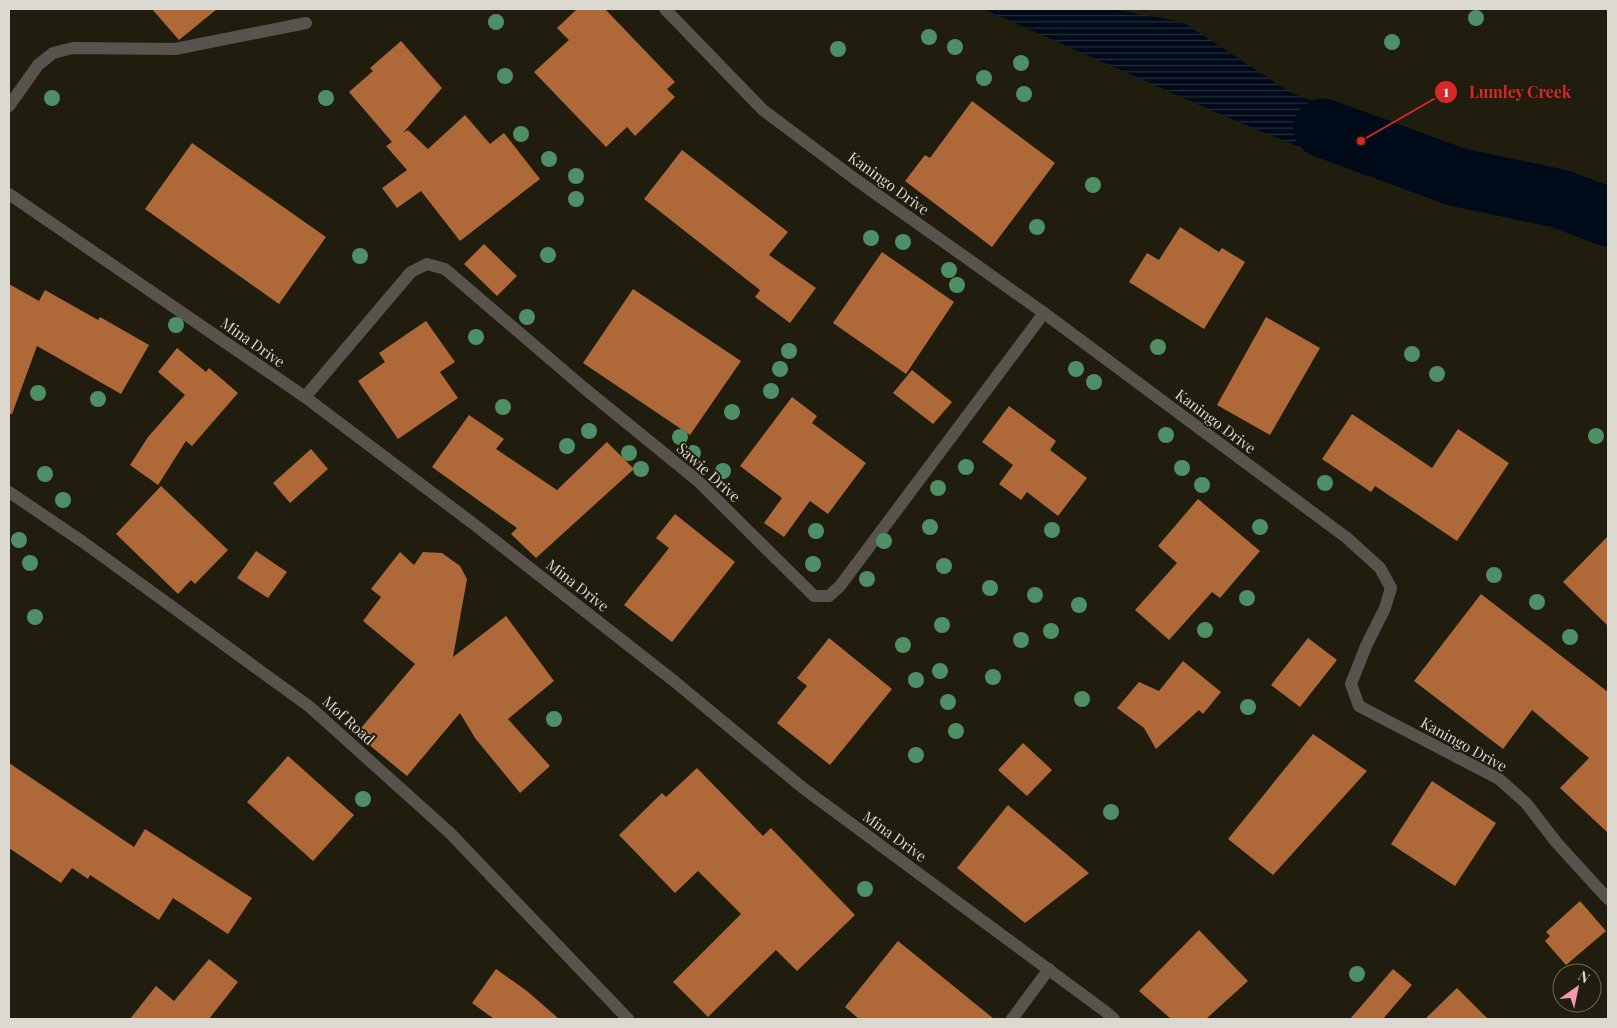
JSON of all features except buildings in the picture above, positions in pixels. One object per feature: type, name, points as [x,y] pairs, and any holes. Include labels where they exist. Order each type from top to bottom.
[{"type":"street","name":"Kaningo Drive","points":[[666,9],[763,110],[855,179],[1044,313],[1347,538],[1380,568],[1391,588],[1385,608],[1366,646],[1351,684],[1359,706],[1499,779],[1526,803],[1556,842],[1608,899]]},
{"type":"street","points":[[9,106],[38,65],[53,53],[73,48],[175,49],[306,23]]},
{"type":"street","name":"Mina Drive","points":[[9,194],[305,397],[475,525],[667,675],[803,788],[1114,1019]]},
{"type":"street","name":"Sawie Drive","points":[[305,397],[411,272],[427,264],[445,269],[584,388],[698,481],[814,596],[830,596],[840,586],[1044,313]]},
{"type":"street","name":"Mof Road","points":[[9,492],[83,542],[310,707],[450,833],[628,1019]]},
{"type":"street","points":[[1012,1019],[1049,969]]},
{"type":"water","points":[[983,9],[1113,9],[1183,22],[1290,92],[1408,138],[1387,183],[1224,116]]},
{"type":"waterway","points":[[1323,128],[1457,177],[1561,199],[1608,217]]},
{"type":"place","name":"Lumley Creek","points":[[1361,141]]}]
